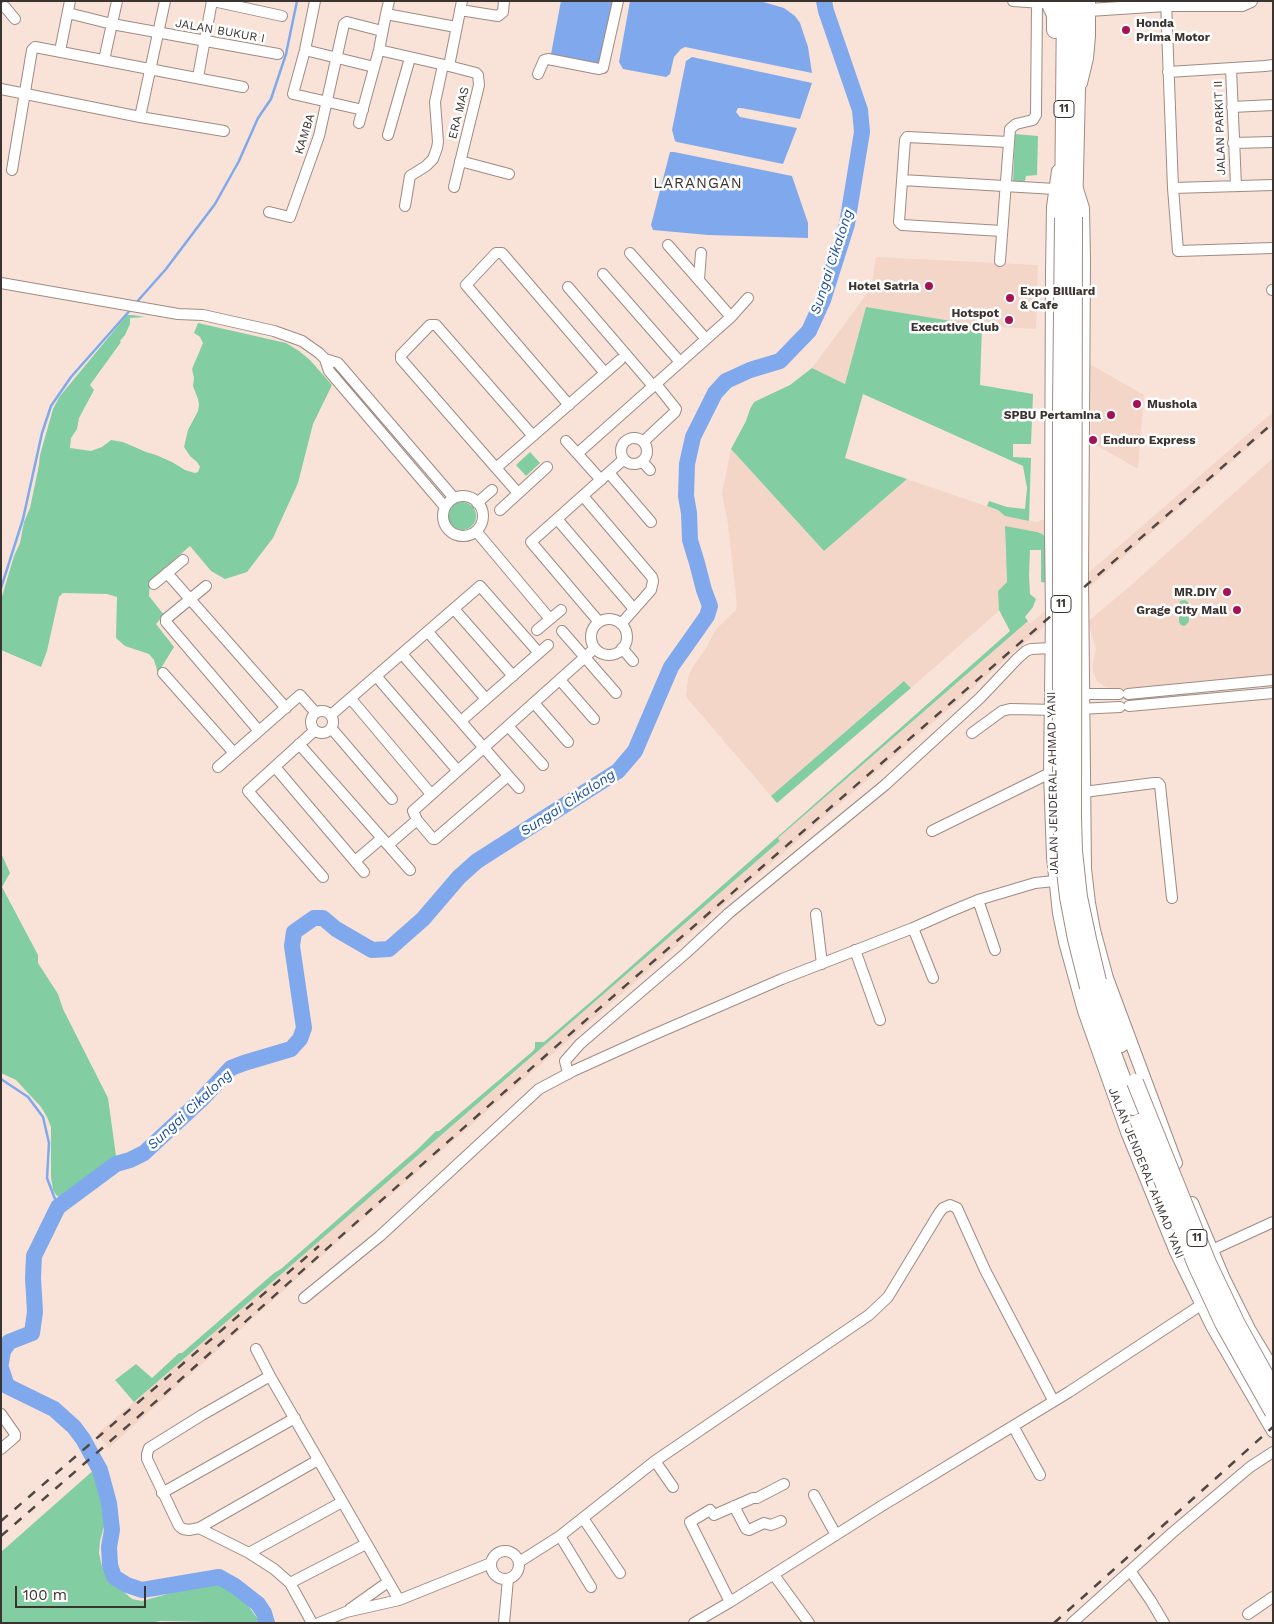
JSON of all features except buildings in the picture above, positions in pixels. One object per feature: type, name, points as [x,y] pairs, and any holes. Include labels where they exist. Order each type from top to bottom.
[{"type":"highway","name":"JALAN JENDERAL AHMAD YANI","points":[[1049,3],[1055,15],[1057,62],[1065,74],[1064,152],[1068,217],[1061,654],[1062,854],[1068,897],[1088,987],[1102,1010],[1208,1263],[1237,1324],[1273,1389]]},
{"type":"highway","name":"JALAN JENDERAL AHMAD YANI","points":[[1068,217],[1074,182],[1077,93],[1086,4]]},
{"type":"highway","name":"JALAN JENDERAL AHMAD YANI","points":[[1102,1010],[1173,1210],[1196,1265],[1223,1323],[1273,1412]]},
{"type":"street","points":[[60,51],[70,1]]},
{"type":"street","points":[[104,60],[116,1]]},
{"type":"street","points":[[140,117],[165,1]]},
{"type":"street","points":[[198,77],[212,1],[282,16]]},
{"type":"street","points":[[315,1],[305,50],[293,94],[363,110]]},
{"type":"street","points":[[359,123],[379,50],[389,1]]},
{"type":"street","points":[[405,206],[410,176],[426,166],[432,159],[438,142],[435,102],[461,6],[498,16],[503,12],[504,1]]},
{"type":"street","points":[[538,74],[544,60],[548,59],[599,69],[603,68],[618,1]]},
{"type":"street","points":[[1000,261],[1010,129],[1012,126],[1033,120],[1036,115],[1049,3],[1013,1]]},
{"type":"street","points":[[1086,4],[1230,3],[1242,5],[1251,1]]},
{"type":"street","points":[[1166,3],[1173,188],[1178,251],[1273,248]]},
{"type":"street","points":[[6,5],[15,19]]},
{"type":"street","name":"JALAN BUKUR I","points":[[68,13],[112,24],[278,54]]},
{"type":"street","points":[[386,14],[456,28]]},
{"type":"street","name":"KAMBA","points":[[269,212],[290,216],[319,136],[345,22],[382,31]]},
{"type":"street","points":[[12,170],[33,48],[60,51],[243,87]]},
{"type":"street","points":[[305,50],[336,56],[374,67]]},
{"type":"street","points":[[379,50],[446,65]]},
{"type":"street","points":[[388,135],[410,58]]},
{"type":"street","points":[[1168,72],[1270,66],[1273,64]]},
{"type":"street","name":"ERA MAS","points":[[446,65],[476,73],[479,79],[454,187]]},
{"type":"street","name":"JALAN PARKIT II","points":[[1231,68],[1236,186]]},
{"type":"street","points":[[1,89],[140,117],[224,131]]},
{"type":"street","points":[[1232,106],[1273,105]]},
{"type":"street","points":[[1002,231],[902,225],[899,222],[906,137],[1008,142]]},
{"type":"street","points":[[1233,143],[1273,142]]},
{"type":"street","name":"JALAN JENDERAL AHMAD YANI","points":[[1064,152],[1058,170],[1047,189],[1053,207],[1050,773],[1054,881],[1065,942],[1084,1010],[1127,1132],[1176,1252],[1201,1305],[1273,1431]]},
{"type":"street","points":[[460,161],[509,174]]},
{"type":"street","points":[[902,180],[1047,189]]},
{"type":"street","name":"JALAN JENDERAL AHMAD YANI","points":[[1074,182],[1083,208],[1084,792],[1085,869],[1089,903],[1107,978],[1176,1165],[1238,1308],[1273,1369]]},
{"type":"street","points":[[1173,188],[1273,186]]},
{"type":"street","points":[[668,245],[698,279],[711,286],[731,317]]},
{"type":"street","points":[[569,405],[467,287],[467,283],[496,253],[502,253],[606,373]]},
{"type":"street","points":[[630,253],[706,339]]},
{"type":"street","points":[[698,279],[701,253]]},
{"type":"street","points":[[603,274],[680,362]]},
{"type":"street","points":[[1,284],[178,314],[192,314],[274,331],[302,341],[319,353],[329,371],[445,507]]},
{"type":"street","points":[[568,287],[676,409],[644,441]]},
{"type":"street","points":[[578,453],[731,317],[748,298]]},
{"type":"street","points":[[518,493],[401,359],[401,355],[430,325],[436,325],[533,436]]},
{"type":"street","points":[[324,360],[338,363],[454,498]]},
{"type":"street","points":[[496,468],[620,360]]},
{"type":"street","points":[[635,438],[644,441],[647,453],[642,461],[633,464],[624,459],[621,454],[621,448],[626,440],[635,438]]},
{"type":"street","points":[[566,441],[605,476],[651,522]]},
{"type":"street","points":[[599,622],[574,598],[531,542],[624,459]]},
{"type":"street","points":[[642,461],[650,470]]},
{"type":"street","points":[[500,510],[548,466]]},
{"type":"street","points":[[478,503],[505,478]]},
{"type":"street","points":[[584,496],[652,577],[651,590],[621,624]]},
{"type":"street","points":[[467,497],[478,503],[481,508],[482,520],[476,531],[463,536],[450,532],[443,520],[445,507],[454,498],[467,497]]},
{"type":"street","points":[[1051,504],[1054,513],[1059,517],[1068,519],[1079,515],[1083,504]]},
{"type":"street","points":[[558,519],[634,608]]},
{"type":"street","points":[[476,531],[550,620]]},
{"type":"street","points":[[154,584],[183,560]]},
{"type":"street","points":[[168,573],[286,708]]},
{"type":"street","points":[[206,586],[166,619],[166,622],[258,731]]},
{"type":"street","points":[[331,715],[480,586],[532,634],[539,653]]},
{"type":"street","points":[[454,609],[513,676]]},
{"type":"street","points":[[532,634],[561,610]]},
{"type":"street","points":[[609,619],[615,620],[625,630],[625,644],[615,654],[601,653],[595,648],[591,636],[594,626],[599,622],[609,619]]},
{"type":"street","points":[[562,631],[616,693]]},
{"type":"street","points":[[428,632],[486,699]]},
{"type":"street","points":[[460,721],[548,645]]},
{"type":"street","points":[[508,776],[435,839],[417,820],[413,811],[595,648]]},
{"type":"street","points":[[622,648],[633,661]]},
{"type":"street","points":[[568,1074],[565,1061],[580,1044],[686,953],[729,913],[885,785],[980,698],[1017,659],[1031,649],[1052,648]]},
{"type":"street","points":[[402,654],[519,788]]},
{"type":"street","points":[[163,673],[234,753]]},
{"type":"street","points":[[376,676],[458,770]]},
{"type":"street","points":[[560,680],[594,719]]},
{"type":"street","points":[[1051,695],[1127,694],[1273,680]]},
{"type":"street","points":[[1219,686],[1220,699]]},
{"type":"street","points":[[972,733],[1002,711],[1010,709],[1084,709],[1220,699],[1273,693]]},
{"type":"street","points":[[1127,694],[1129,706]]},
{"type":"street","points":[[218,767],[300,695],[316,713]]},
{"type":"street","points":[[350,699],[431,794]]},
{"type":"street","points":[[534,703],[568,742]]},
{"type":"street","points":[[324,711],[331,715],[334,722],[332,729],[323,734],[314,731],[311,721],[316,713],[324,711]]},
{"type":"street","points":[[508,726],[543,765]]},
{"type":"street","points":[[332,729],[392,799]]},
{"type":"street","points":[[314,731],[248,792],[323,877]]},
{"type":"street","points":[[299,744],[410,870]]},
{"type":"street","points":[[275,767],[364,872]]},
{"type":"street","points":[[932,831],[1050,773]]},
{"type":"street","points":[[1084,792],[1154,783],[1160,785],[1172,898]]},
{"type":"street","points":[[355,861],[417,820]]},
{"type":"street","points":[[304,1298],[380,1236],[539,1089],[691,1018],[782,979],[913,928],[978,900],[1035,883],[1054,881]]},
{"type":"street","points":[[978,900],[995,950]]},
{"type":"street","points":[[816,914],[822,964]]},
{"type":"street","points":[[913,928],[933,978]]},
{"type":"street","points":[[855,950],[880,1020]]},
{"type":"street","points":[[519,1562],[560,1536],[655,1460],[869,1315],[888,1297],[939,1214],[950,1205],[957,1208],[985,1270],[1054,1400]]},
{"type":"street","points":[[1212,1250],[1273,1222]]},
{"type":"street","points":[[694,1623],[774,1575],[989,1439],[1069,1392],[1201,1305]]},
{"type":"street","points":[[1212,1326],[1223,1329],[1230,1327],[1236,1322],[1238,1308]]},
{"type":"street","points":[[256,1349],[399,1600]]},
{"type":"street","points":[[270,1376],[202,1415],[150,1448],[147,1459],[179,1526],[189,1530],[199,1528],[318,1460]]},
{"type":"street","points":[[1,1414],[15,1434],[15,1437],[1,1449]]},
{"type":"street","points":[[162,1493],[295,1418]]},
{"type":"street","points":[[1013,1426],[1040,1475]]},
{"type":"street","points":[[1072,1623],[1172,1533],[1250,1467],[1273,1452]]},
{"type":"street","points":[[655,1460],[674,1487]]},
{"type":"street","points":[[730,1602],[690,1522],[710,1510],[714,1515],[752,1498],[757,1498],[784,1484]]},
{"type":"street","points":[[814,1495],[836,1535]]},
{"type":"street","points":[[249,1553],[342,1502]]},
{"type":"street","points":[[734,1506],[748,1530],[764,1523],[771,1525],[781,1521]]},
{"type":"street","points":[[583,1518],[620,1573]]},
{"type":"street","points":[[199,1528],[249,1553],[274,1569],[290,1583],[312,1623]]},
{"type":"street","points":[[560,1536],[591,1587]]},
{"type":"street","points":[[290,1583],[366,1544]]},
{"type":"street","points":[[319,1623],[346,1612],[399,1600],[490,1563],[496,1555],[503,1551],[512,1552],[518,1558],[518,1571],[512,1578],[499,1578],[490,1563]]},
{"type":"street","points":[[1130,1572],[1164,1623]]},
{"type":"street","points":[[774,1575],[809,1623]]},
{"type":"street","points":[[504,1623],[508,1579]]},
{"type":"street","points":[[346,1612],[388,1582]]},
{"type":"street","points":[[1248,1614],[1273,1597]]},
{"type":"shaded area","points":[[876,257],[1038,265],[1036,329],[980,326],[866,307],[845,384],[812,368],[871,288]]},
{"type":"shaded area","points":[[1090,364],[1144,395],[1138,469],[1091,442]]},
{"type":"shaded area","points":[[1273,412],[1273,426],[351,1230],[109,1448],[97,1434],[780,841],[778,838],[1028,621],[1031,623]]},
{"type":"shaded area","points":[[731,449],[824,551],[907,479],[998,510],[1005,516],[1037,522],[1045,519],[1047,542],[1037,532],[1029,531],[1005,540],[1007,582],[999,591],[999,611],[911,688],[905,681],[901,683],[771,796],[686,697],[688,678],[692,668],[716,629],[736,610],[737,606],[728,524],[722,493]]},
{"type":"shaded area","points":[[1273,458],[1273,676],[1129,689],[1112,689],[1097,681],[1093,672],[1093,660],[1096,649],[1087,622],[1129,587]]},
{"type":"green space","points":[[1015,134],[1038,136],[1037,175],[1026,176],[1025,181],[1013,181]]},
{"type":"green space","points":[[866,307],[982,326],[980,385],[1033,394],[1031,444],[1013,444],[1013,457],[1031,458],[1029,521],[1005,516],[998,510],[987,506],[989,501],[1007,507],[1025,509],[1027,488],[1023,466],[863,394],[845,458],[907,479],[824,551],[731,449],[754,402],[790,385],[812,368],[845,384]]},
{"type":"green space","points":[[127,315],[145,317],[130,318],[130,324],[121,342],[90,385],[94,390],[79,418],[77,429],[71,438],[70,448],[91,451],[102,447],[111,440],[123,442],[172,462],[185,470],[198,472],[200,467],[184,447],[188,430],[198,411],[199,405],[193,386],[192,369],[203,343],[200,337],[194,333],[198,323],[286,343],[310,360],[332,385],[313,424],[298,483],[273,538],[247,572],[225,579],[211,571],[190,546],[150,581],[149,596],[164,615],[156,624],[174,647],[158,673],[154,660],[149,654],[125,646],[116,638],[117,597],[107,594],[63,593],[59,597],[47,651],[41,667],[1,650],[1,600],[14,556],[20,543],[24,522],[30,508],[40,455],[53,409],[60,396]]},
{"type":"green space","points":[[530,452],[540,463],[526,476],[516,465]]},
{"type":"green space","points":[[462,502],[472,506],[476,516],[472,526],[462,530],[452,526],[448,516],[452,506]]},
{"type":"green space","points":[[1005,526],[1037,532],[1046,537],[1048,583],[1041,582],[1041,550],[1030,550],[1030,594],[1036,599],[1033,607],[1025,617],[1028,621],[778,838],[780,841],[134,1402],[115,1380],[136,1364],[152,1378],[179,1353],[182,1353],[281,1269],[436,1131],[439,1131],[533,1051],[535,1042],[544,1042],[601,993],[1010,631],[999,610],[998,591],[1007,582]]},
{"type":"green space","points":[[1184,600],[1189,604],[1189,621],[1184,626],[1179,622],[1179,604],[1180,601]]},
{"type":"green space","points":[[904,681],[911,688],[777,803],[771,796]]},
{"type":"green space","points":[[1,853],[10,873],[2,887],[38,955],[38,963],[58,994],[63,1009],[108,1098],[116,1156],[61,1198],[53,1190],[51,1177],[51,1127],[47,1117],[41,1107],[16,1080],[1,1073]]},
{"type":"green space","points":[[96,1468],[100,1478],[105,1523],[99,1553],[102,1567],[118,1587],[132,1599],[142,1601],[171,1593],[205,1580],[233,1591],[246,1603],[261,1623],[160,1621],[149,1623],[1,1623],[1,1552]]},
{"type":"water","points":[[561,1],[615,1],[601,65],[551,54]]},
{"type":"water","points":[[630,1],[760,1],[784,8],[795,16],[800,23],[808,47],[812,73],[685,47],[674,57],[670,74],[666,77],[623,69],[619,62]]},
{"type":"water","points":[[692,57],[812,83],[800,119],[741,108],[738,108],[736,112],[740,117],[797,128],[783,164],[675,141],[672,130],[686,61]]},
{"type":"water","points":[[670,152],[792,176],[808,223],[808,238],[708,235],[653,230],[651,225]]},
{"type":"waterway","points":[[135,304],[166,269],[215,204],[239,161],[258,118],[271,99],[286,54],[297,1]]},
{"type":"waterway","name":"Sungai Cikalong","points":[[1,1363],[3,1351],[9,1342],[32,1333],[35,1312],[34,1256],[58,1207],[116,1164],[144,1153],[201,1100],[231,1068],[291,1049],[300,1039],[304,1028],[292,946],[294,932],[314,918],[323,918],[336,929],[372,950],[389,949],[423,919],[459,877],[477,861],[618,771],[635,751],[671,667],[707,616],[710,606],[690,540],[686,496],[687,464],[693,437],[715,393],[726,381],[750,370],[780,361],[809,331],[823,300],[847,224],[862,132],[860,110],[824,1]]},
{"type":"waterway","points":[[1,588],[23,519],[42,433],[51,406],[71,377],[132,308]]},
{"type":"waterway","points":[[1,1079],[28,1097],[43,1117],[49,1143],[47,1178],[58,1207]]},
{"type":"waterway","name":"Sungai Cikalong","points":[[1,1368],[7,1386],[54,1409],[74,1427],[100,1470],[109,1503],[112,1530],[109,1547],[110,1565],[114,1577],[127,1585],[142,1590],[219,1577],[235,1586],[258,1604],[264,1613],[267,1623]]},
{"type":"railway","points":[[1,1536],[161,1397],[594,1013],[1273,423]]},
{"type":"railway","points":[[1,1521],[319,1246]]},
{"type":"railway","points":[[1054,1623],[1273,1427]]},
{"type":"place","name":"Honda Prima Motor","points":[[1126,30]]},
{"type":"place","name":"Hotel Satria","points":[[929,286]]},
{"type":"place","name":"Expo Billiard & Cafe","points":[[1010,298]]},
{"type":"place","name":"Hotspot Executive Club","points":[[1009,320]]},
{"type":"place","name":"Mushola","points":[[1137,404]]},
{"type":"place","name":"SPBU Pertamina","points":[[1111,415]]},
{"type":"place","name":"Enduro Express","points":[[1093,440]]},
{"type":"place","name":"MR.DIY","points":[[1227,592]]},
{"type":"place","name":"Grage City Mall","points":[[1237,610]]},
{"type":"district","name":"LARANGAN","points":[[698,184]]}]
